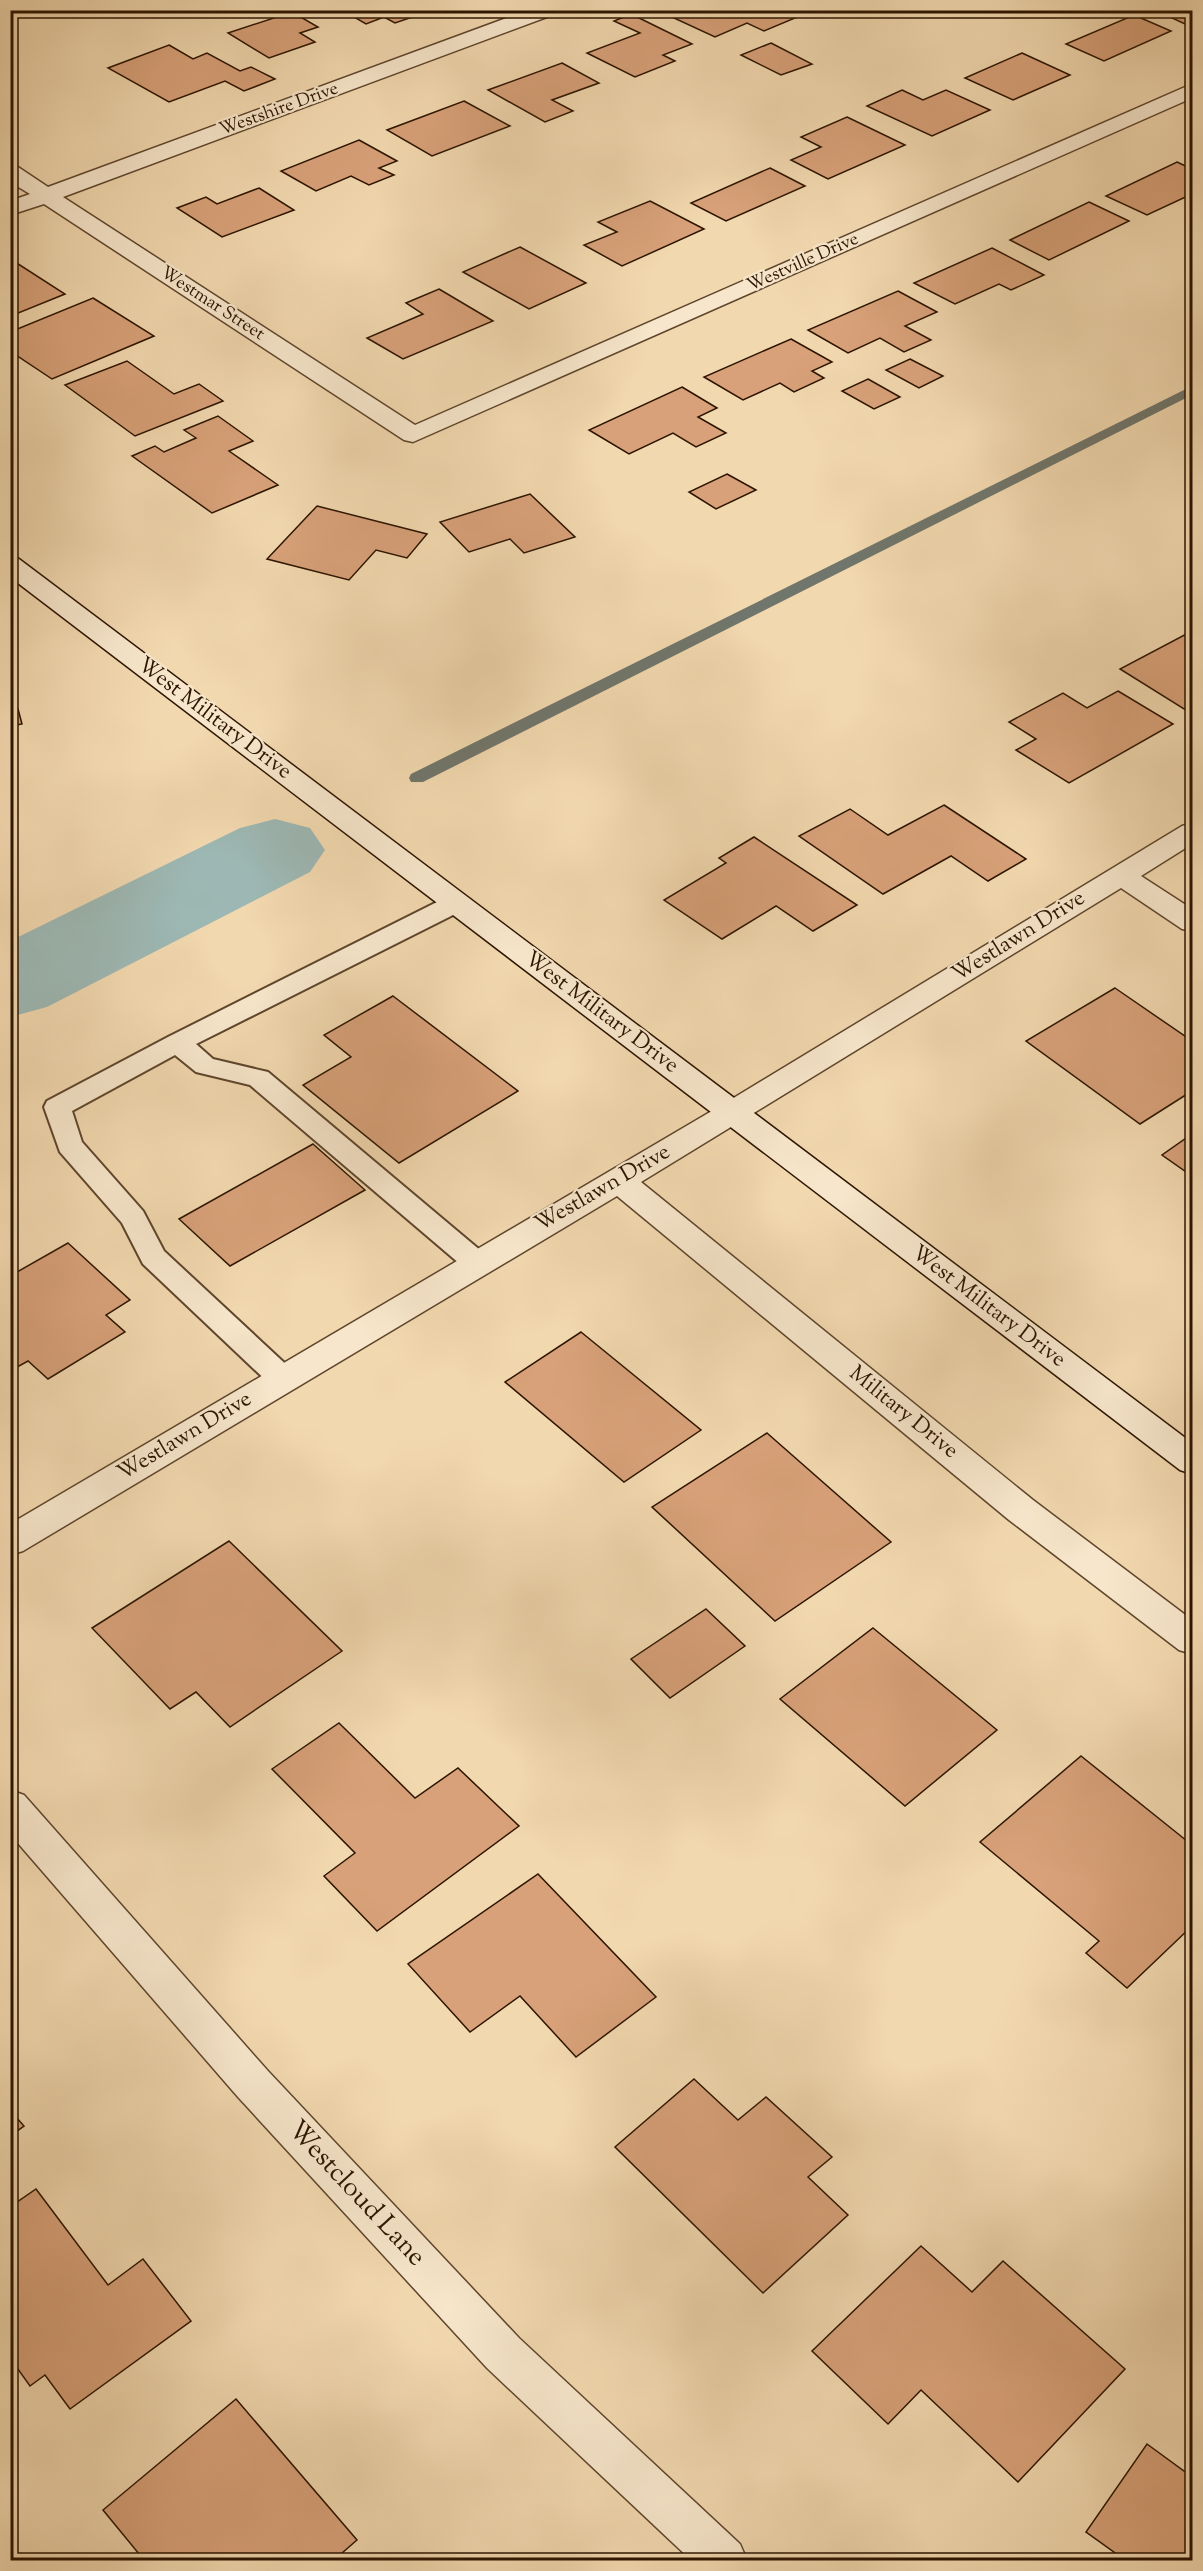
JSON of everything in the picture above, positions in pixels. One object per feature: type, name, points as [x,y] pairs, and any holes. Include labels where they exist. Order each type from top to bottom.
[{"type":"street","name":"Westshire Drive","points":[[10,209],[548,10]]},
{"type":"street","name":"Westville Drive","points":[[413,435],[1192,91]]},
{"type":"street","name":"Westmar Street","points":[[10,172],[413,435]]},
{"type":"street","name":"West Military Drive","points":[[10,564],[1192,1461]]},
{"type":"street","name":"Westlawn Drive","points":[[10,1541],[733,1113],[1192,832]]},
{"type":"street","points":[[1120,875],[1192,922]]},
{"type":"street","name":"Military Drive","points":[[618,1180],[1021,1510],[1192,1640]]},
{"type":"street","name":"Westcloud Lane","points":[[10,1806],[253,2084],[503,2354],[724,2560]]},
{"type":"lane","points":[[283,1379],[153,1257],[132,1218],[70,1144],[57,1107],[177,1042],[456,903]]},
{"type":"lane","points":[[177,1042],[205,1066],[259,1078],[477,1263]]},
{"type":"building","points":[[342,10],[455,10],[440,16],[430,11],[395,23],[384,17],[366,24]]},
{"type":"building","points":[[692,10],[801,10],[807,13],[764,31],[747,23],[715,37],[674,18]]},
{"type":"building","points":[[1155,10],[1192,10],[1192,22],[1187,25]]},
{"type":"building","points":[[292,12],[318,27],[300,33],[315,42],[269,58],[228,33]]},
{"type":"building","points":[[631,14],[692,44],[663,55],[675,61],[635,77],[587,53],[640,33],[614,21]]},
{"type":"building","points":[[1134,15],[1171,31],[1104,61],[1066,44]]},
{"type":"building","points":[[771,43],[812,64],[781,75],[741,55]]},
{"type":"building","points":[[169,45],[193,59],[207,53],[240,71],[251,67],[275,79],[244,91],[225,81],[169,102],[108,68]]},
{"type":"building","points":[[1022,53],[1070,75],[1013,100],[965,78]]},
{"type":"building","points":[[562,63],[599,83],[552,100],[573,111],[545,122],[488,90]]},
{"type":"building","points":[[902,90],[923,100],[946,90],[990,110],[932,136],[867,106]]},
{"type":"building","points":[[464,101],[510,126],[432,156],[387,130]]},
{"type":"building","points":[[847,117],[905,145],[828,179],[791,160],[821,147],[801,137]]},
{"type":"building","points":[[359,140],[397,161],[379,168],[394,175],[369,185],[351,176],[316,191],[281,171]]},
{"type":"building","points":[[1177,162],[1192,169],[1192,194],[1147,215],[1106,196]]},
{"type":"building","points":[[770,168],[805,186],[726,221],[691,203]]},
{"type":"building","points":[[259,188],[294,210],[222,237],[177,208],[206,197],[217,204]]},
{"type":"building","points":[[650,201],[704,229],[622,266],[584,245],[617,232],[598,222]]},
{"type":"building","points":[[1089,202],[1129,221],[1049,260],[1010,240]]},
{"type":"building","points":[[520,247],[586,283],[529,309],[463,272]]},
{"type":"building","points":[[992,248],[1044,275],[1011,290],[999,284],[955,304],[914,283]]},
{"type":"building","points":[[12,260],[65,294],[11,316]]},
{"type":"building","points":[[439,289],[493,321],[403,359],[367,338],[423,314],[406,303]]},
{"type":"building","points":[[898,291],[937,312],[905,326],[931,340],[904,352],[880,338],[848,353],[808,330]]},
{"type":"building","points":[[93,298],[154,336],[52,379],[10,351],[10,332]]},
{"type":"building","points":[[791,339],[832,362],[812,371],[824,378],[794,392],[780,383],[743,400],[704,377]]},
{"type":"building","points":[[910,359],[943,376],[919,388],[886,370]]},
{"type":"building","points":[[127,361],[174,394],[199,384],[223,401],[135,436],[65,385]]},
{"type":"building","points":[[868,379],[900,397],[874,409],[842,391]]},
{"type":"building","points":[[682,387],[717,408],[698,417],[726,433],[696,447],[673,433],[629,454],[589,430]]},
{"type":"building","points":[[218,416],[253,441],[229,451],[278,485],[212,513],[132,456],[155,446],[164,452],[196,438],[184,430]]},
{"type":"building","points":[[727,474],[756,490],[716,509],[689,492]]},
{"type":"building","points":[[530,494],[575,537],[524,553],[510,539],[469,552],[440,522]]},
{"type":"building","points":[[317,506],[427,534],[407,558],[376,550],[349,580],[267,559]]},
{"type":"building","points":[[1192,631],[1192,714],[1120,669]]},
{"type":"building","points":[[1118,691],[1173,724],[1069,783],[1016,750],[1036,739],[1009,722],[1063,693],[1087,708]]},
{"type":"building","points":[[18,709],[22,724],[10,726],[10,710]]},
{"type":"building","points":[[944,805],[1026,859],[988,881],[951,856],[883,894],[799,836],[850,809],[888,835]]},
{"type":"building","points":[[754,837],[857,905],[813,931],[776,906],[722,939],[664,900],[726,863],[719,858]]},
{"type":"building","points":[[1115,988],[1192,1041],[1192,1091],[1140,1124],[1026,1041]]},
{"type":"building","points":[[393,996],[518,1091],[399,1163],[303,1085],[351,1057],[324,1035]]},
{"type":"building","points":[[1192,1134],[1192,1176],[1162,1155]]},
{"type":"building","points":[[313,1144],[365,1190],[230,1266],[179,1219]]},
{"type":"building","points":[[68,1243],[130,1300],[106,1315],[125,1332],[48,1379],[28,1361],[10,1371],[10,1276]]},
{"type":"building","points":[[581,1332],[701,1430],[624,1482],[505,1382]]},
{"type":"building","points":[[767,1433],[891,1542],[775,1621],[652,1507]]},
{"type":"building","points":[[229,1541],[342,1651],[230,1727],[196,1692],[170,1709],[92,1628]]},
{"type":"building","points":[[706,1609],[745,1646],[670,1698],[631,1659]]},
{"type":"building","points":[[873,1628],[997,1730],[905,1806],[780,1699]]},
{"type":"building","points":[[339,1723],[415,1798],[458,1768],[519,1826],[377,1931],[324,1876],[355,1853],[272,1769]]},
{"type":"building","points":[[1081,1756],[1192,1845],[1192,1926],[1127,1988],[1086,1953],[1099,1941],[980,1842]]},
{"type":"building","points":[[538,1874],[656,1997],[576,2057],[520,1996],[470,2032],[408,1964]]},
{"type":"building","points":[[694,2079],[738,2120],[766,2097],[832,2157],[808,2177],[848,2215],[763,2293],[615,2147]]},
{"type":"building","points":[[10,2110],[24,2126],[10,2136]]},
{"type":"building","points":[[36,2189],[108,2285],[143,2259],[191,2321],[70,2409],[45,2375],[30,2386],[10,2358],[10,2207]]},
{"type":"building","points":[[921,2246],[972,2292],[1003,2261],[1125,2369],[1018,2482],[921,2390],[888,2424],[812,2351]]},
{"type":"building","points":[[236,2399],[357,2540],[334,2560],[144,2560],[103,2510]]},
{"type":"building","points":[[1147,2444],[1192,2477],[1192,2560],[1125,2560],[1086,2532]]},
{"type":"waterway","points":[[417,778],[1192,390]]},
{"type":"waterway","points":[[10,983],[275,850]]}]
